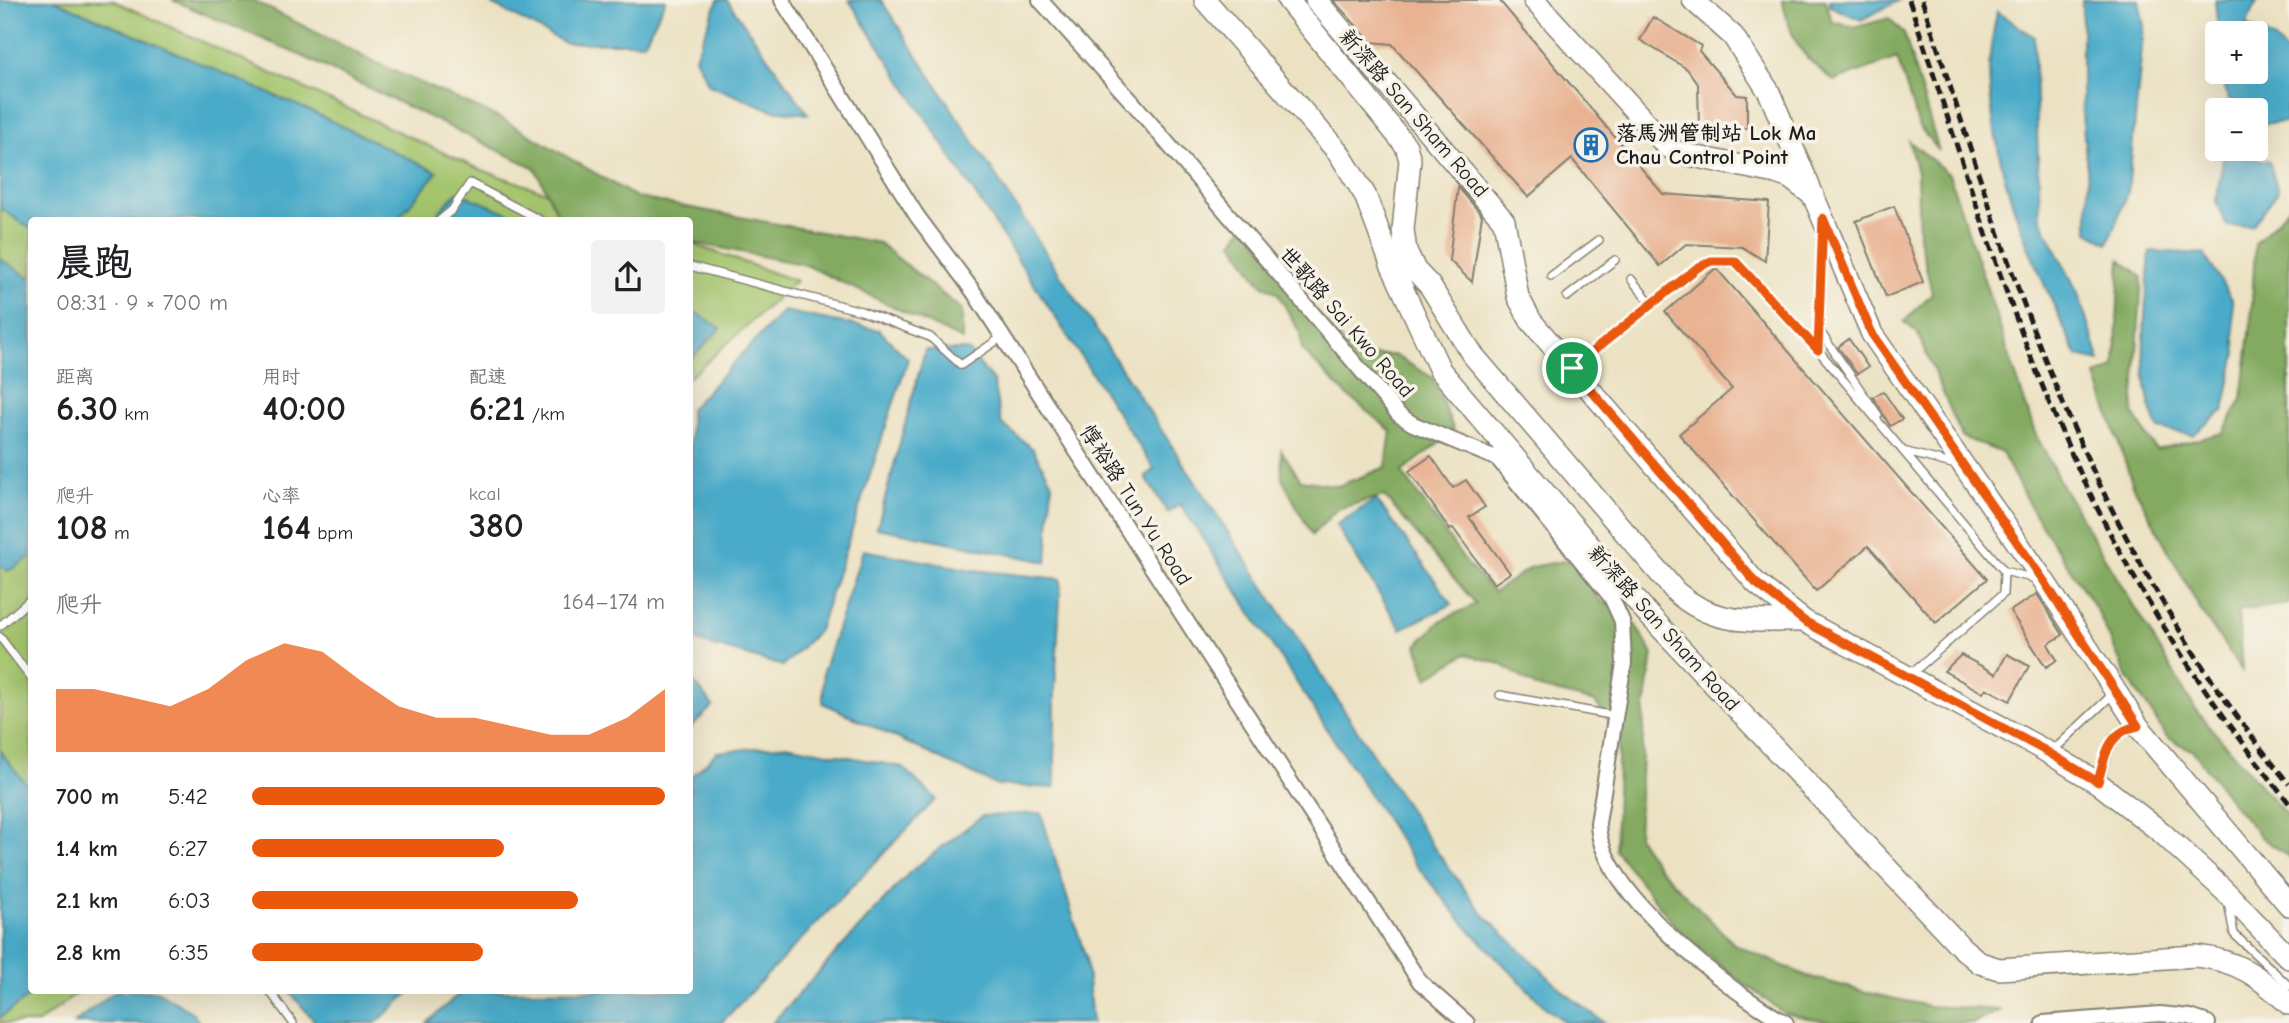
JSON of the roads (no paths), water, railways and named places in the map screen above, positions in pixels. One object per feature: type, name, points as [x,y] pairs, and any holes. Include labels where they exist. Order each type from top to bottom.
[{"type":"main road","name":"新深路 San Sham Road","points":[[1205,0],[1339,153],[1365,195],[1391,264],[1440,370],[1648,614],[1962,947],[1980,963],[1999,970],[2196,956],[2224,959],[2247,971],[2289,1004]]},
{"type":"main road","name":"新深路 San Sham Road","points":[[1288,0],[1406,146],[1410,160],[1404,230],[1406,251],[1472,354],[1676,592],[1695,608],[1717,617],[1804,621]]},
{"type":"main road","name":"新深路 San Sham Road","points":[[1316,0],[1504,220],[1518,297],[1531,321],[1756,583],[1804,621],[1909,676],[2098,782],[2161,832],[2226,892],[2289,958]]},
{"type":"main road","points":[[1534,0],[1666,145],[1678,153],[1776,173],[1790,178],[1813,195]]},
{"type":"main road","points":[[1692,1],[1733,36],[1769,92],[1867,326],[2044,581],[2138,726],[2289,905]]},
{"type":"street","name":"惇裕路 Tun Yu Road","points":[[782,0],[917,216],[973,290],[1420,982],[1467,1023]]},
{"type":"street","name":"世歌路 Sai Kwo Road","points":[[1040,0],[1133,104],[1399,415],[1413,424],[1498,459],[1611,597],[1622,621],[1625,639],[1616,716],[1598,823],[1598,835],[1611,869],[1648,916],[1758,1008],[1786,1023]]},
{"type":"street","points":[[2043,1023],[2160,1014],[2190,1017],[2208,1023]]},
{"type":"lane","points":[[444,217],[452,210],[470,183],[534,217]]},
{"type":"lane","points":[[1818,350],[1823,218]]},
{"type":"lane","points":[[1551,276],[1599,240]]},
{"type":"lane","points":[[1567,297],[1615,260]]},
{"type":"lane","points":[[1572,368],[1704,264],[1711,261],[1735,261],[1818,350],[2004,571],[2044,581]]},
{"type":"lane","points":[[693,267],[861,311],[930,337],[961,365],[1002,337]]},
{"type":"lane","points":[[1631,279],[1652,304]]},
{"type":"lane","points":[[1819,330],[1904,452],[1964,467]]},
{"type":"lane","points":[[1909,676],[2003,594],[2004,571]]},
{"type":"lane","points":[[0,626],[28,602]]},
{"type":"lane","points":[[0,637],[28,674]]},
{"type":"lane","points":[[2044,750],[2058,746],[2115,692]]},
{"type":"lane","points":[[1500,695],[1616,716]]},
{"type":"lane","points":[[2098,782],[2106,750],[2113,737],[2123,730],[2138,726]]},
{"type":"lane","points":[[2226,892],[2234,934],[2289,986]]},
{"type":"lane","points":[[272,994],[293,1023]]},
{"type":"water","points":[[0,0],[54,0],[315,113],[437,172],[400,217],[28,217],[28,227],[0,208]]},
{"type":"water","points":[[484,0],[666,0],[644,43],[565,43]]},
{"type":"water","points":[[718,0],[727,0],[808,114],[772,110],[709,85],[695,57]]},
{"type":"water","points":[[849,0],[881,0],[1432,845],[1483,914],[1565,993],[1605,1023],[1567,1023],[1546,1008],[1465,925],[1415,864],[1180,504],[1168,513],[1145,477],[1154,469]]},
{"type":"water","points":[[1830,0],[1900,0],[1861,20],[1830,6]]},
{"type":"water","points":[[2082,0],[2139,0],[2144,26],[2128,192],[2108,243],[2088,232],[2088,181],[2082,113]]},
{"type":"water","points":[[2215,0],[2258,0],[2248,21],[2217,21]]},
{"type":"water","points":[[1997,11],[2034,37],[2040,218],[2077,291],[2100,361],[2077,356],[2030,251],[2006,183],[1992,110],[1989,70]]},
{"type":"water","points":[[2268,36],[2275,40],[2289,55],[2286,122],[2268,123],[2268,98],[2229,98],[2223,84],[2268,84]]},
{"type":"water","points":[[2223,161],[2269,161],[2278,192],[2252,226],[2227,226],[2216,201]]},
{"type":"water","points":[[457,192],[518,217],[435,217]]},
{"type":"water","points":[[2150,251],[2204,254],[2232,299],[2236,353],[2224,410],[2193,435],[2159,429],[2146,388],[2144,342]]},
{"type":"water","points":[[0,259],[28,276],[28,559],[8,571],[0,566]]},
{"type":"water","points":[[693,311],[721,328],[693,357]]},
{"type":"water","points":[[783,311],[879,330],[908,359],[819,630],[783,666],[693,640],[693,406]]},
{"type":"water","points":[[925,350],[968,350],[993,381],[1001,423],[1033,449],[1052,483],[1047,562],[877,528]]},
{"type":"water","points":[[1376,499],[1452,604],[1401,629],[1336,525]]},
{"type":"water","points":[[863,550],[973,570],[1061,579],[1055,689],[1055,788],[996,785],[823,703],[823,672]]},
{"type":"water","points":[[693,681],[713,706],[693,725]]},
{"type":"water","points":[[786,745],[902,767],[936,799],[721,1023],[427,1023],[459,994],[693,994],[693,775],[717,752]]},
{"type":"water","points":[[0,751],[28,786],[28,994],[32,994],[0,1018]]},
{"type":"water","points":[[1041,813],[1086,959],[1092,1023],[772,1023],[910,872],[982,816]]},
{"type":"water","points":[[111,994],[162,994],[193,1013],[200,1023],[74,1023]]},
{"type":"water","points":[[292,994],[408,994],[376,1023],[316,1023]]},
{"type":"railway","points":[[1909,0],[2012,308],[2060,428],[2087,487],[2130,571],[2179,651],[2232,728],[2289,803]]},
{"type":"railway","points":[[1922,0],[1976,167],[2034,332],[2100,486],[2147,575],[2200,662],[2228,704],[2289,784]]},
{"type":"place","name":"落馬洲管制站 Lok Ma Chau Control Point","points":[[1591,145]]}]
